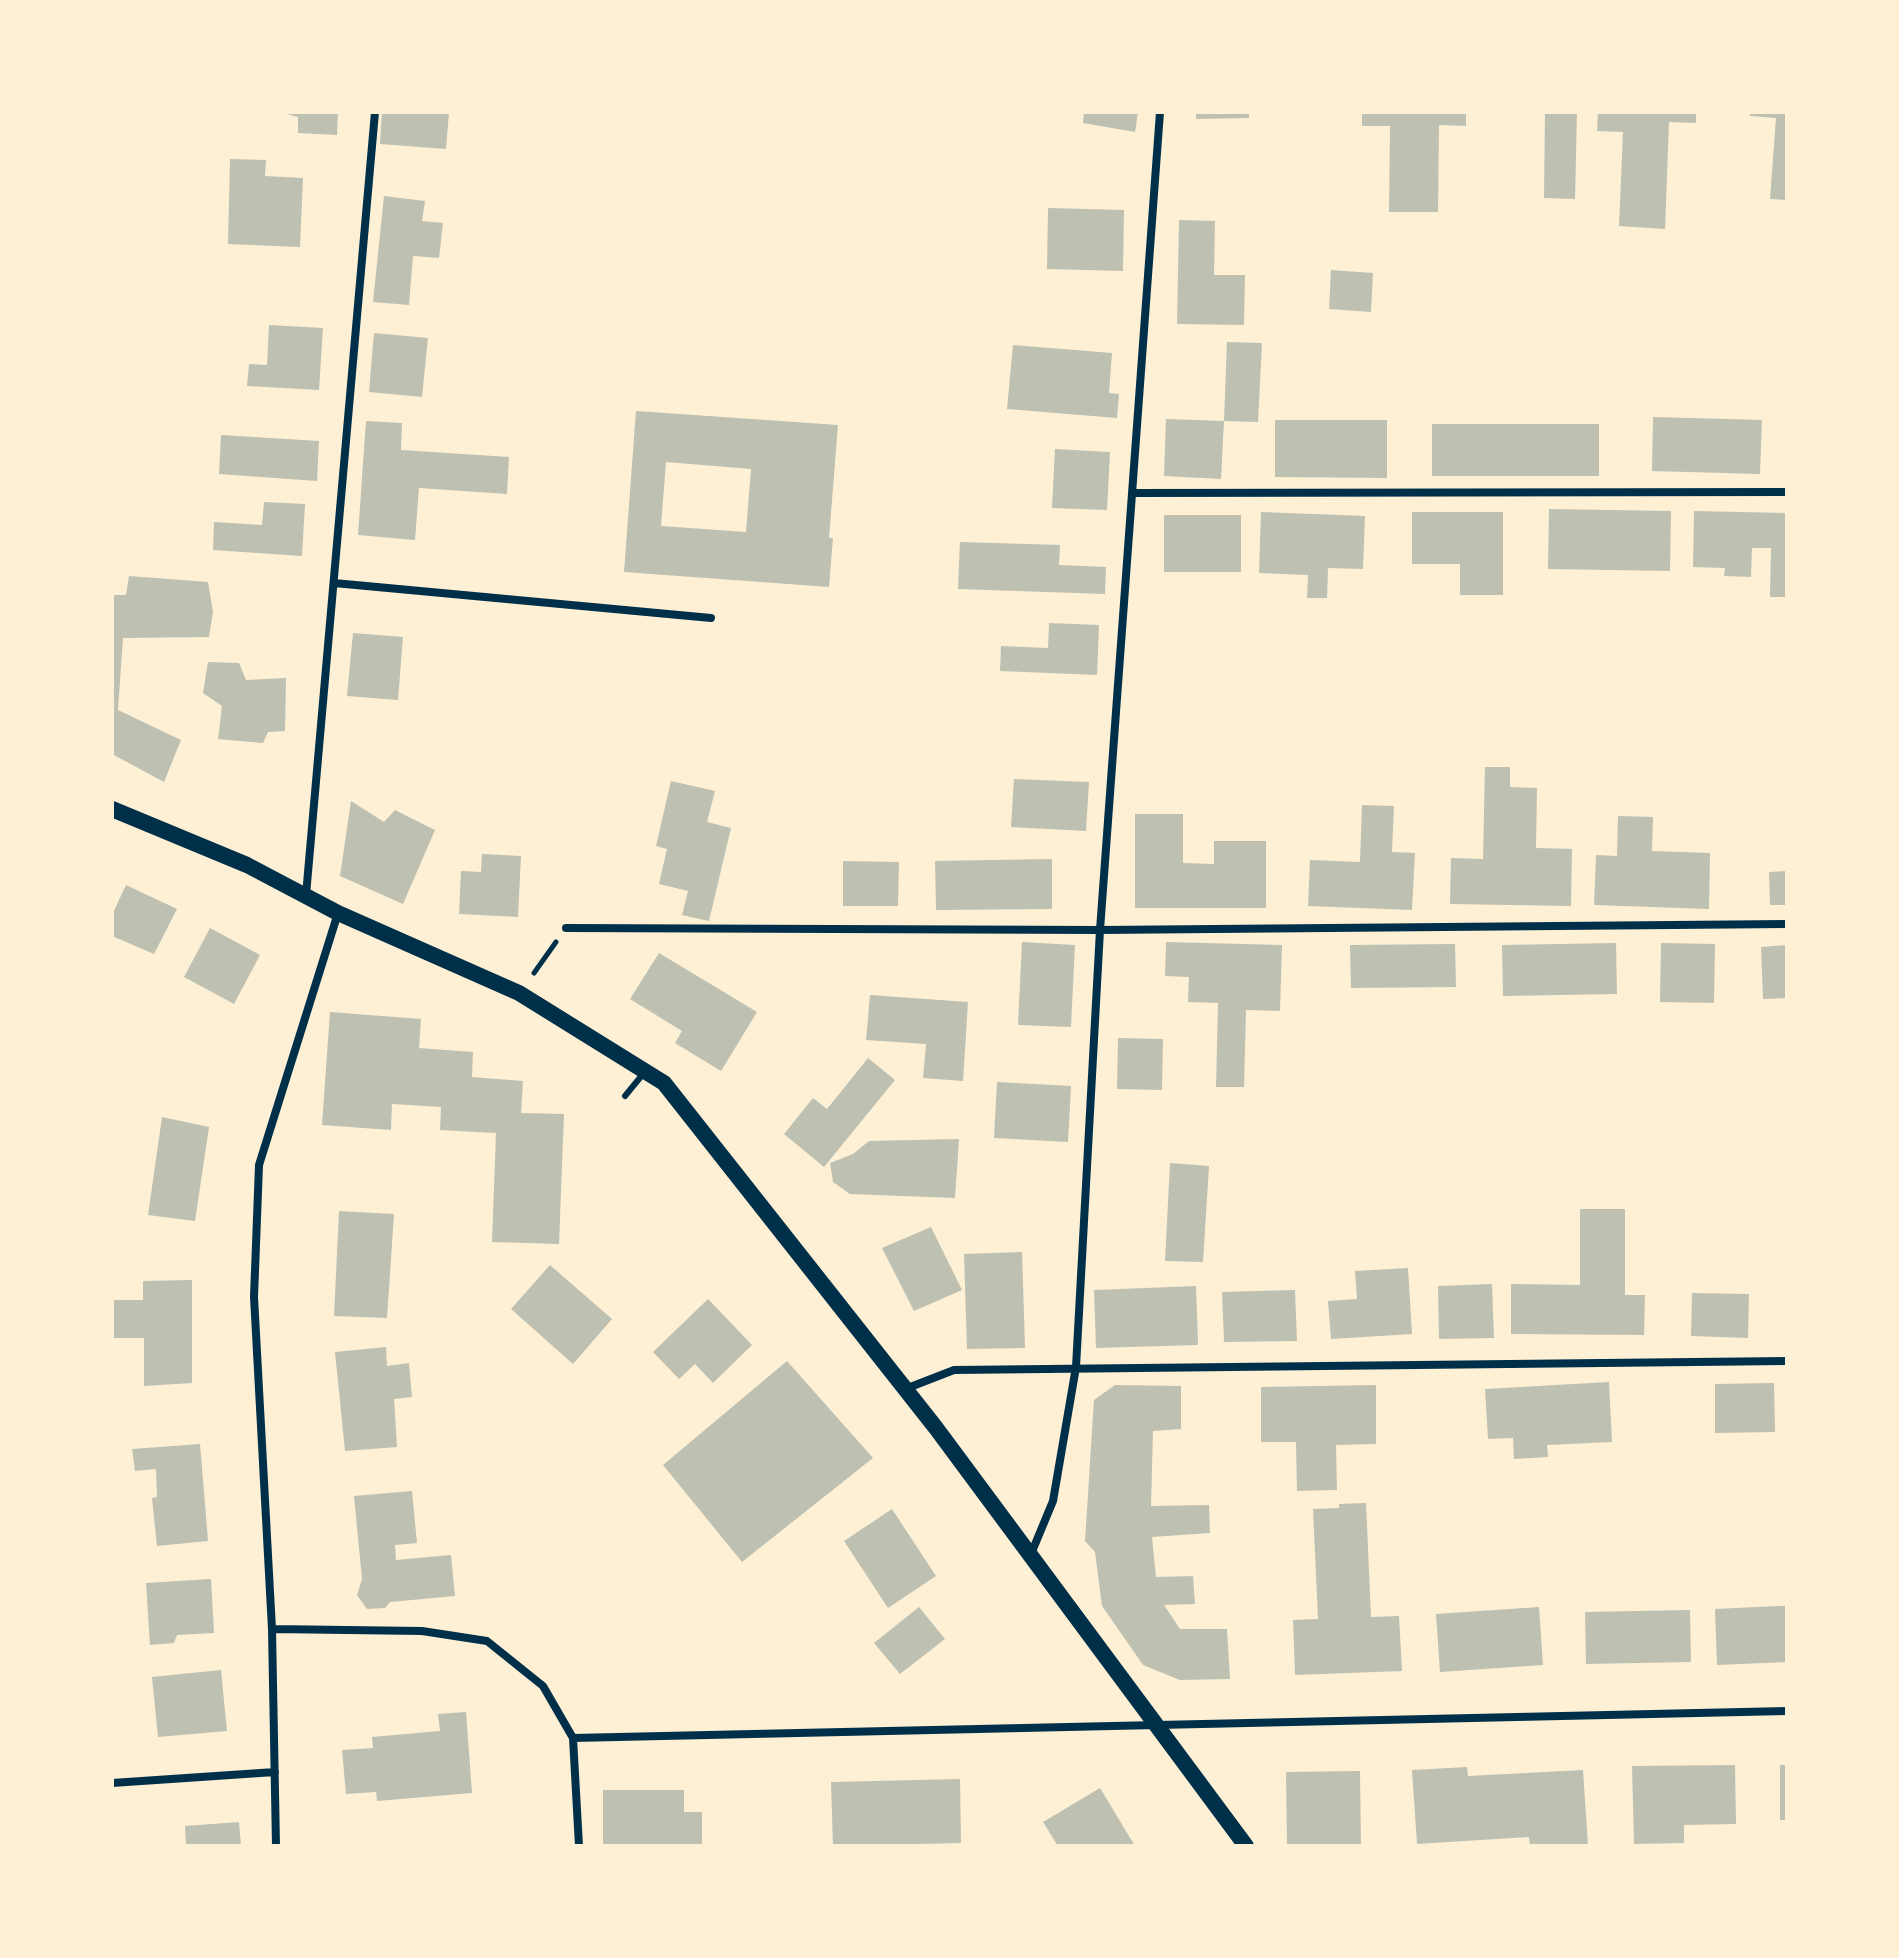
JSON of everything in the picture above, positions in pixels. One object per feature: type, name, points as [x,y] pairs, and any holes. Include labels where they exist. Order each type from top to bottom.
[{"type":"main road","points":[[112,809],[247,865],[338,913],[519,993],[664,1083],[1031,1554],[1246,1846]]},
{"type":"street","points":[[306,895],[375,112]]},
{"type":"street","points":[[1031,1554],[1053,1501],[1076,1367],[1100,930],[1160,112]]},
{"type":"street","points":[[1132,493],[1787,492]]},
{"type":"street","points":[[334,583],[711,618]]},
{"type":"street","points":[[276,1846],[272,1629],[254,1297],[259,1165],[338,913]]},
{"type":"street","points":[[566,928],[1100,930],[1787,924]]},
{"type":"street","points":[[905,1389],[954,1370],[1787,1361]]},
{"type":"street","points":[[272,1629],[422,1631],[487,1641],[543,1686],[573,1738],[579,1846]]},
{"type":"street","points":[[573,1738],[1787,1711]]},
{"type":"street","points":[[112,1783],[275,1772]]},
{"type":"lane","points":[[625,1096],[645,1071]]},
{"type":"path","points":[[519,993],[566,928]]},
{"type":"building","points":[[280,112],[338,112],[337,135],[298,133],[298,117]]},
{"type":"building","points":[[382,112],[449,112],[446,149],[380,144]]},
{"type":"building","points":[[1084,112],[1138,112],[1135,132],[1083,123]]},
{"type":"building","points":[[1196,112],[1249,112],[1249,118],[1196,119]]},
{"type":"building","points":[[1362,112],[1466,112],[1466,126],[1439,125],[1438,212],[1389,212],[1390,126],[1362,126]]},
{"type":"building","points":[[1545,112],[1577,112],[1575,199],[1544,198]]},
{"type":"building","points":[[1598,112],[1696,112],[1696,123],[1669,122],[1665,229],[1619,226],[1623,132],[1597,131]]},
{"type":"building","points":[[1751,112],[1787,112],[1787,200],[1770,199],[1776,118],[1750,116]]},
{"type":"building","points":[[230,159],[266,160],[265,176],[303,178],[300,247],[228,244]]},
{"type":"building","points":[[384,196],[425,201],[422,221],[443,223],[439,258],[413,256],[409,305],[373,302]]},
{"type":"building","points":[[1048,208],[1124,210],[1123,271],[1047,269]]},
{"type":"building","points":[[1179,220],[1215,221],[1214,275],[1245,275],[1244,325],[1177,324]]},
{"type":"building","points":[[1331,270],[1373,273],[1371,312],[1329,309]]},
{"type":"building","points":[[269,325],[323,328],[319,390],[247,386],[249,364],[267,365]]},
{"type":"building","points":[[374,333],[428,338],[422,397],[369,392]]},
{"type":"building","points":[[1227,342],[1262,343],[1258,422],[1224,421]]},
{"type":"building","points":[[1013,345],[1112,353],[1109,393],[1119,394],[1117,418],[1007,409]]},
{"type":"building","points":[[636,411],[838,425],[829,538],[833,538],[829,587],[624,572]],"holes":[[[666,462],[751,469],[746,532],[661,526]]]},
{"type":"building","points":[[1653,417],[1762,420],[1760,474],[1652,471]]},
{"type":"building","points":[[1166,419],[1224,421],[1221,479],[1164,476]]},
{"type":"building","points":[[1275,420],[1387,420],[1387,478],[1275,477]]},
{"type":"building","points":[[366,421],[402,423],[401,450],[509,457],[507,494],[419,488],[415,540],[358,535]]},
{"type":"building","points":[[1432,424],[1599,424],[1599,476],[1432,476]]},
{"type":"building","points":[[221,435],[319,441],[317,481],[219,474]]},
{"type":"building","points":[[1055,449],[1110,452],[1107,510],[1052,508]]},
{"type":"building","points":[[264,502],[305,504],[302,556],[213,550],[214,522],[262,525]]},
{"type":"building","points":[[1549,509],[1671,511],[1670,571],[1548,569]]},
{"type":"building","points":[[1694,511],[1787,513],[1787,597],[1770,597],[1771,548],[1752,548],[1751,577],[1724,576],[1725,568],[1693,567]]},
{"type":"building","points":[[1261,512],[1365,516],[1363,569],[1328,568],[1327,598],[1307,598],[1308,575],[1259,573]]},
{"type":"building","points":[[1412,512],[1503,512],[1503,595],[1460,595],[1460,564],[1412,564]]},
{"type":"building","points":[[1164,515],[1241,515],[1241,572],[1164,572]]},
{"type":"building","points":[[960,542],[1060,545],[1059,565],[1106,567],[1105,594],[958,589]]},
{"type":"building","points":[[129,576],[208,582],[213,612],[209,637],[123,638],[118,710],[181,740],[164,782],[112,754],[112,595],[126,595]]},
{"type":"building","points":[[1049,623],[1099,625],[1097,675],[1000,671],[1001,646],[1048,648]]},
{"type":"building","points":[[353,633],[403,637],[398,700],[347,696]]},
{"type":"building","points":[[208,662],[239,663],[246,680],[286,678],[285,731],[268,732],[263,743],[218,739],[222,706],[203,693]]},
{"type":"building","points":[[1485,767],[1510,767],[1510,787],[1537,788],[1536,848],[1572,849],[1571,906],[1450,904],[1451,858],[1483,859]]},
{"type":"building","points":[[1014,779],[1089,782],[1086,831],[1011,827]]},
{"type":"building","points":[[671,781],[715,791],[707,822],[731,828],[709,921],[682,915],[688,891],[659,884],[667,849],[656,846]]},
{"type":"building","points":[[351,801],[384,822],[395,810],[435,830],[403,904],[340,876]]},
{"type":"building","points":[[1362,805],[1394,806],[1392,852],[1415,853],[1412,910],[1308,906],[1310,860],[1360,862]]},
{"type":"building","points":[[1135,814],[1183,814],[1183,863],[1214,864],[1214,841],[1266,841],[1266,908],[1135,908]]},
{"type":"building","points":[[1618,816],[1653,817],[1652,851],[1710,853],[1709,909],[1594,905],[1596,855],[1617,856]]},
{"type":"building","points":[[482,854],[521,856],[518,917],[459,914],[461,871],[481,872]]},
{"type":"building","points":[[1052,859],[1052,909],[936,910],[935,861]]},
{"type":"building","points":[[843,861],[899,862],[898,906],[843,906]]},
{"type":"building","points":[[1787,871],[1787,905],[1770,905],[1769,872]]},
{"type":"building","points":[[126,885],[177,909],[154,954],[112,936],[112,915]]},
{"type":"building","points":[[210,928],[260,955],[234,1004],[184,977]]},
{"type":"building","points":[[1022,942],[1075,945],[1071,1027],[1018,1025]]},
{"type":"building","points":[[1166,942],[1282,945],[1280,1011],[1246,1010],[1244,1087],[1216,1087],[1218,1003],[1188,1002],[1189,977],[1165,976]]},
{"type":"building","points":[[1616,943],[1617,994],[1503,996],[1502,945]]},
{"type":"building","points":[[1661,943],[1715,944],[1714,1003],[1660,1002]]},
{"type":"building","points":[[1455,944],[1456,987],[1351,988],[1350,945]]},
{"type":"building","points":[[1787,945],[1787,998],[1763,999],[1761,947]]},
{"type":"building","points":[[659,953],[757,1012],[721,1071],[675,1043],[682,1031],[630,999]]},
{"type":"building","points":[[870,995],[968,1002],[963,1081],[923,1078],[926,1044],[866,1040]]},
{"type":"building","points":[[330,1012],[421,1019],[419,1048],[473,1052],[472,1077],[523,1081],[521,1113],[564,1114],[559,1244],[492,1242],[496,1133],[440,1130],[441,1107],[392,1104],[391,1130],[322,1125]]},
{"type":"building","points":[[1118,1038],[1163,1039],[1162,1090],[1117,1089]]},
{"type":"building","points":[[868,1058],[895,1080],[824,1167],[784,1134],[813,1098],[827,1109]]},
{"type":"building","points":[[997,1082],[1071,1086],[1068,1142],[994,1138]]},
{"type":"building","points":[[162,1117],[209,1127],[195,1221],[148,1215]]},
{"type":"building","points":[[959,1139],[955,1198],[850,1194],[833,1182],[830,1163],[853,1154],[869,1141]]},
{"type":"building","points":[[1170,1163],[1209,1166],[1203,1262],[1165,1261]]},
{"type":"building","points":[[1580,1209],[1625,1209],[1625,1295],[1645,1295],[1644,1335],[1511,1334],[1511,1284],[1580,1285]]},
{"type":"building","points":[[339,1211],[394,1214],[387,1318],[334,1316]]},
{"type":"building","points":[[931,1227],[962,1290],[914,1311],[882,1248]]},
{"type":"building","points":[[1022,1252],[1025,1348],[967,1349],[964,1254]]},
{"type":"building","points":[[550,1265],[612,1319],[573,1364],[511,1309]]},
{"type":"building","points":[[1408,1268],[1412,1334],[1331,1339],[1328,1301],[1357,1299],[1355,1271]]},
{"type":"building","points":[[192,1280],[192,1383],[144,1386],[144,1338],[112,1338],[112,1300],[143,1300],[143,1281]]},
{"type":"building","points":[[1492,1284],[1494,1338],[1439,1339],[1438,1286]]},
{"type":"building","points":[[1196,1286],[1198,1345],[1096,1348],[1094,1290]]},
{"type":"building","points":[[1295,1290],[1297,1341],[1224,1342],[1222,1292]]},
{"type":"building","points":[[1692,1293],[1749,1294],[1748,1338],[1691,1336]]},
{"type":"building","points":[[708,1299],[752,1345],[713,1383],[695,1364],[679,1379],[653,1352]]},
{"type":"building","points":[[386,1347],[387,1366],[409,1363],[412,1397],[394,1399],[397,1447],[345,1451],[335,1352]]},
{"type":"building","points":[[787,1361],[873,1458],[742,1562],[663,1465]]},
{"type":"building","points":[[1609,1382],[1612,1442],[1547,1445],[1548,1457],[1514,1459],[1513,1438],[1488,1439],[1485,1389]]},
{"type":"building","points":[[1774,1383],[1775,1432],[1715,1433],[1715,1384]]},
{"type":"building","points":[[1115,1385],[1181,1386],[1181,1429],[1153,1431],[1151,1506],[1209,1505],[1210,1533],[1152,1537],[1156,1577],[1193,1576],[1195,1604],[1164,1605],[1180,1629],[1227,1629],[1230,1679],[1180,1680],[1143,1665],[1102,1606],[1095,1552],[1085,1541],[1094,1400]]},
{"type":"building","points":[[1376,1385],[1376,1444],[1336,1445],[1337,1490],[1297,1491],[1296,1442],[1261,1442],[1261,1387]]},
{"type":"building","points":[[200,1444],[208,1541],[157,1546],[152,1498],[157,1497],[156,1469],[135,1471],[132,1449]]},
{"type":"building","points":[[412,1491],[417,1543],[395,1545],[396,1560],[451,1555],[455,1596],[390,1602],[385,1608],[367,1609],[357,1595],[362,1579],[354,1496]]},
{"type":"building","points":[[1366,1503],[1371,1617],[1399,1616],[1402,1671],[1295,1675],[1293,1620],[1318,1619],[1313,1509]]},
{"type":"building","points":[[892,1509],[936,1576],[888,1608],[844,1541]]},
{"type":"building","points":[[211,1579],[214,1633],[177,1635],[174,1643],[150,1645],[146,1583]]},
{"type":"building","points":[[1787,1606],[1787,1662],[1717,1665],[1715,1609]]},
{"type":"building","points":[[919,1607],[945,1639],[900,1674],[874,1643]]},
{"type":"building","points":[[1539,1607],[1543,1665],[1440,1672],[1436,1614]]},
{"type":"building","points":[[1690,1610],[1691,1662],[1586,1664],[1585,1612]]},
{"type":"building","points":[[221,1670],[227,1731],[158,1737],[152,1677]]},
{"type":"building","points":[[466,1712],[472,1793],[377,1801],[376,1792],[346,1794],[342,1750],[373,1748],[372,1737],[440,1731],[438,1714]]},
{"type":"building","points":[[1735,1765],[1736,1824],[1684,1825],[1684,1843],[1634,1844],[1632,1766]]},
{"type":"building","points":[[1780,1765],[1787,1765],[1787,1820],[1780,1820]]},
{"type":"building","points":[[1467,1767],[1468,1776],[1583,1770],[1588,1846],[1530,1846],[1529,1837],[1417,1844],[1412,1770]]},
{"type":"building","points":[[1360,1771],[1361,1846],[1287,1846],[1286,1772]]},
{"type":"building","points":[[960,1779],[961,1843],[833,1846],[831,1782]]},
{"type":"building","points":[[1100,1788],[1135,1846],[1058,1846],[1043,1822]]},
{"type":"building","points":[[603,1790],[684,1790],[684,1812],[702,1812],[702,1846],[603,1846]]},
{"type":"building","points":[[239,1822],[241,1846],[186,1846],[185,1826]]}]
